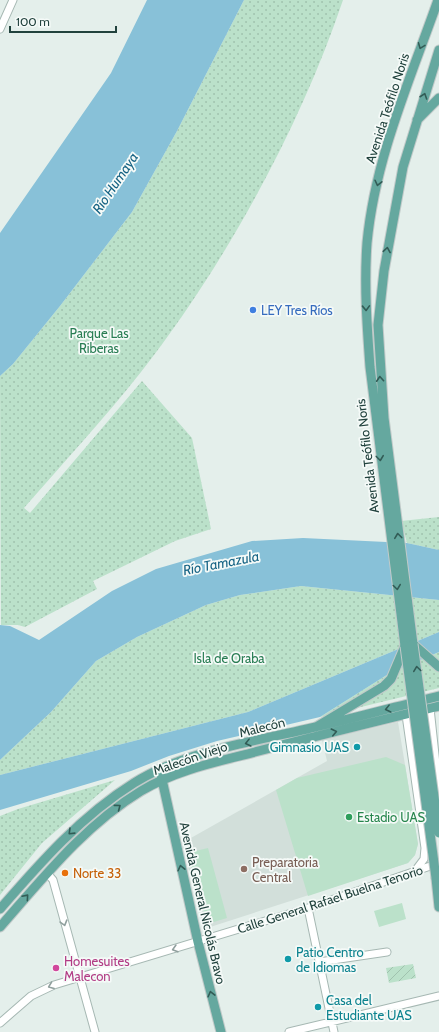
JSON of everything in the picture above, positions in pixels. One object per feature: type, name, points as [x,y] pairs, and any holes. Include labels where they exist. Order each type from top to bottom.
[{"type":"main road","name":"Avenida Teófilo Noris","points":[[438,0],[437,11],[391,130],[374,198],[368,236],[366,269],[367,325],[409,645],[439,907]]},
{"type":"main road","name":"Avenida Teófilo Noris","points":[[380,418],[378,324],[380,299],[395,204],[415,123],[439,50]]},
{"type":"main road","points":[[415,123],[439,98]]},
{"type":"main road","name":"Avenida Teófilo Noris","points":[[409,645],[439,833]]},
{"type":"main road","points":[[316,727],[375,692],[391,679],[409,645],[439,667]]},
{"type":"main road","name":"Malecón","points":[[0,909],[53,850],[82,822],[135,782],[160,770],[212,752],[439,696]]},
{"type":"main road","name":"Malecón Viejo","points":[[0,927],[47,873],[84,835],[107,815],[140,792],[162,780],[226,759],[434,707]]},
{"type":"main road","name":"Avenida General Nicolás Bravo","points":[[160,770],[198,942],[221,1032]]},
{"type":"street","points":[[0,29],[13,0]]},
{"type":"street","points":[[434,707],[439,792]]},
{"type":"street","points":[[406,715],[425,848],[424,859],[414,871]]},
{"type":"street","name":"Calle General Rafael Buelna Tenorio","points":[[0,1023],[22,1003],[41,990],[308,908],[414,871],[439,864]]},
{"type":"street","points":[[47,873],[53,880],[95,1032]]},
{"type":"street","points":[[308,908],[334,1032]]},
{"type":"street","points":[[319,962],[387,952]]},
{"type":"street","points":[[289,1032],[439,996]]},
{"type":"shaded area","points":[[398,722],[418,844],[415,855],[408,863],[204,929],[182,843],[327,761],[322,740]]},
{"type":"green space","name":"Parque Las Riberas","points":[[244,0],[343,0],[305,97],[282,146],[257,194],[202,287],[172,331],[141,372],[98,424],[24,508],[30,513],[142,381],[192,438],[211,529],[175,541],[93,581],[97,589],[25,627],[18,625],[1,625],[0,376],[13,364],[60,306],[132,212],[177,131]]},
{"type":"green space","points":[[439,517],[439,550],[407,543],[401,521]]},
{"type":"green space","name":"Isla de Oraba","points":[[301,586],[439,600],[439,632],[248,712],[0,775],[0,760],[51,712],[96,661],[137,637],[206,605],[240,595]]},
{"type":"green space","points":[[439,652],[439,688],[320,717],[390,673]]},
{"type":"green space","name":"Estadio UAS","points":[[386,757],[405,765],[418,844],[415,855],[408,863],[308,896],[276,790],[297,778]]},
{"type":"green space","points":[[115,780],[42,843],[0,895],[0,816],[18,809]]},
{"type":"green space","points":[[208,848],[227,918],[207,924],[187,853]]},
{"type":"green space","points":[[402,903],[406,919],[379,927],[374,911]]},
{"type":"green space","points":[[413,964],[416,978],[389,983],[386,968]]},
{"type":"water","name":"Río Humaya","points":[[147,0],[244,0],[177,131],[132,212],[60,306],[13,364],[0,376],[0,233],[111,73]]},
{"type":"water","name":"Río Tamazula","points":[[303,538],[407,543],[439,550],[439,600],[301,586],[240,595],[206,605],[137,637],[96,661],[51,712],[0,760],[0,625],[10,626],[39,640],[112,591],[156,569],[252,541]]},
{"type":"water","points":[[439,632],[439,652],[390,673],[320,717],[217,741],[169,756],[131,771],[0,810],[0,775],[248,712]]},
{"type":"place","name":"LEY Tres Ríos","points":[[253,310]]},
{"type":"place","name":"Gimnasio UAS","points":[[357,747]]},
{"type":"place","name":"Estadio UAS","points":[[349,817]]},
{"type":"place","name":"Preparatoria Central","points":[[244,869]]},
{"type":"place","name":"Norte 33","points":[[65,873]]},
{"type":"place","name":"Patio Centro de Idiomas","points":[[288,959]]},
{"type":"place","name":"Homesuites Malecon","points":[[56,968]]},
{"type":"place","name":"Casa del Estudiante UAS","points":[[318,1007]]}]
